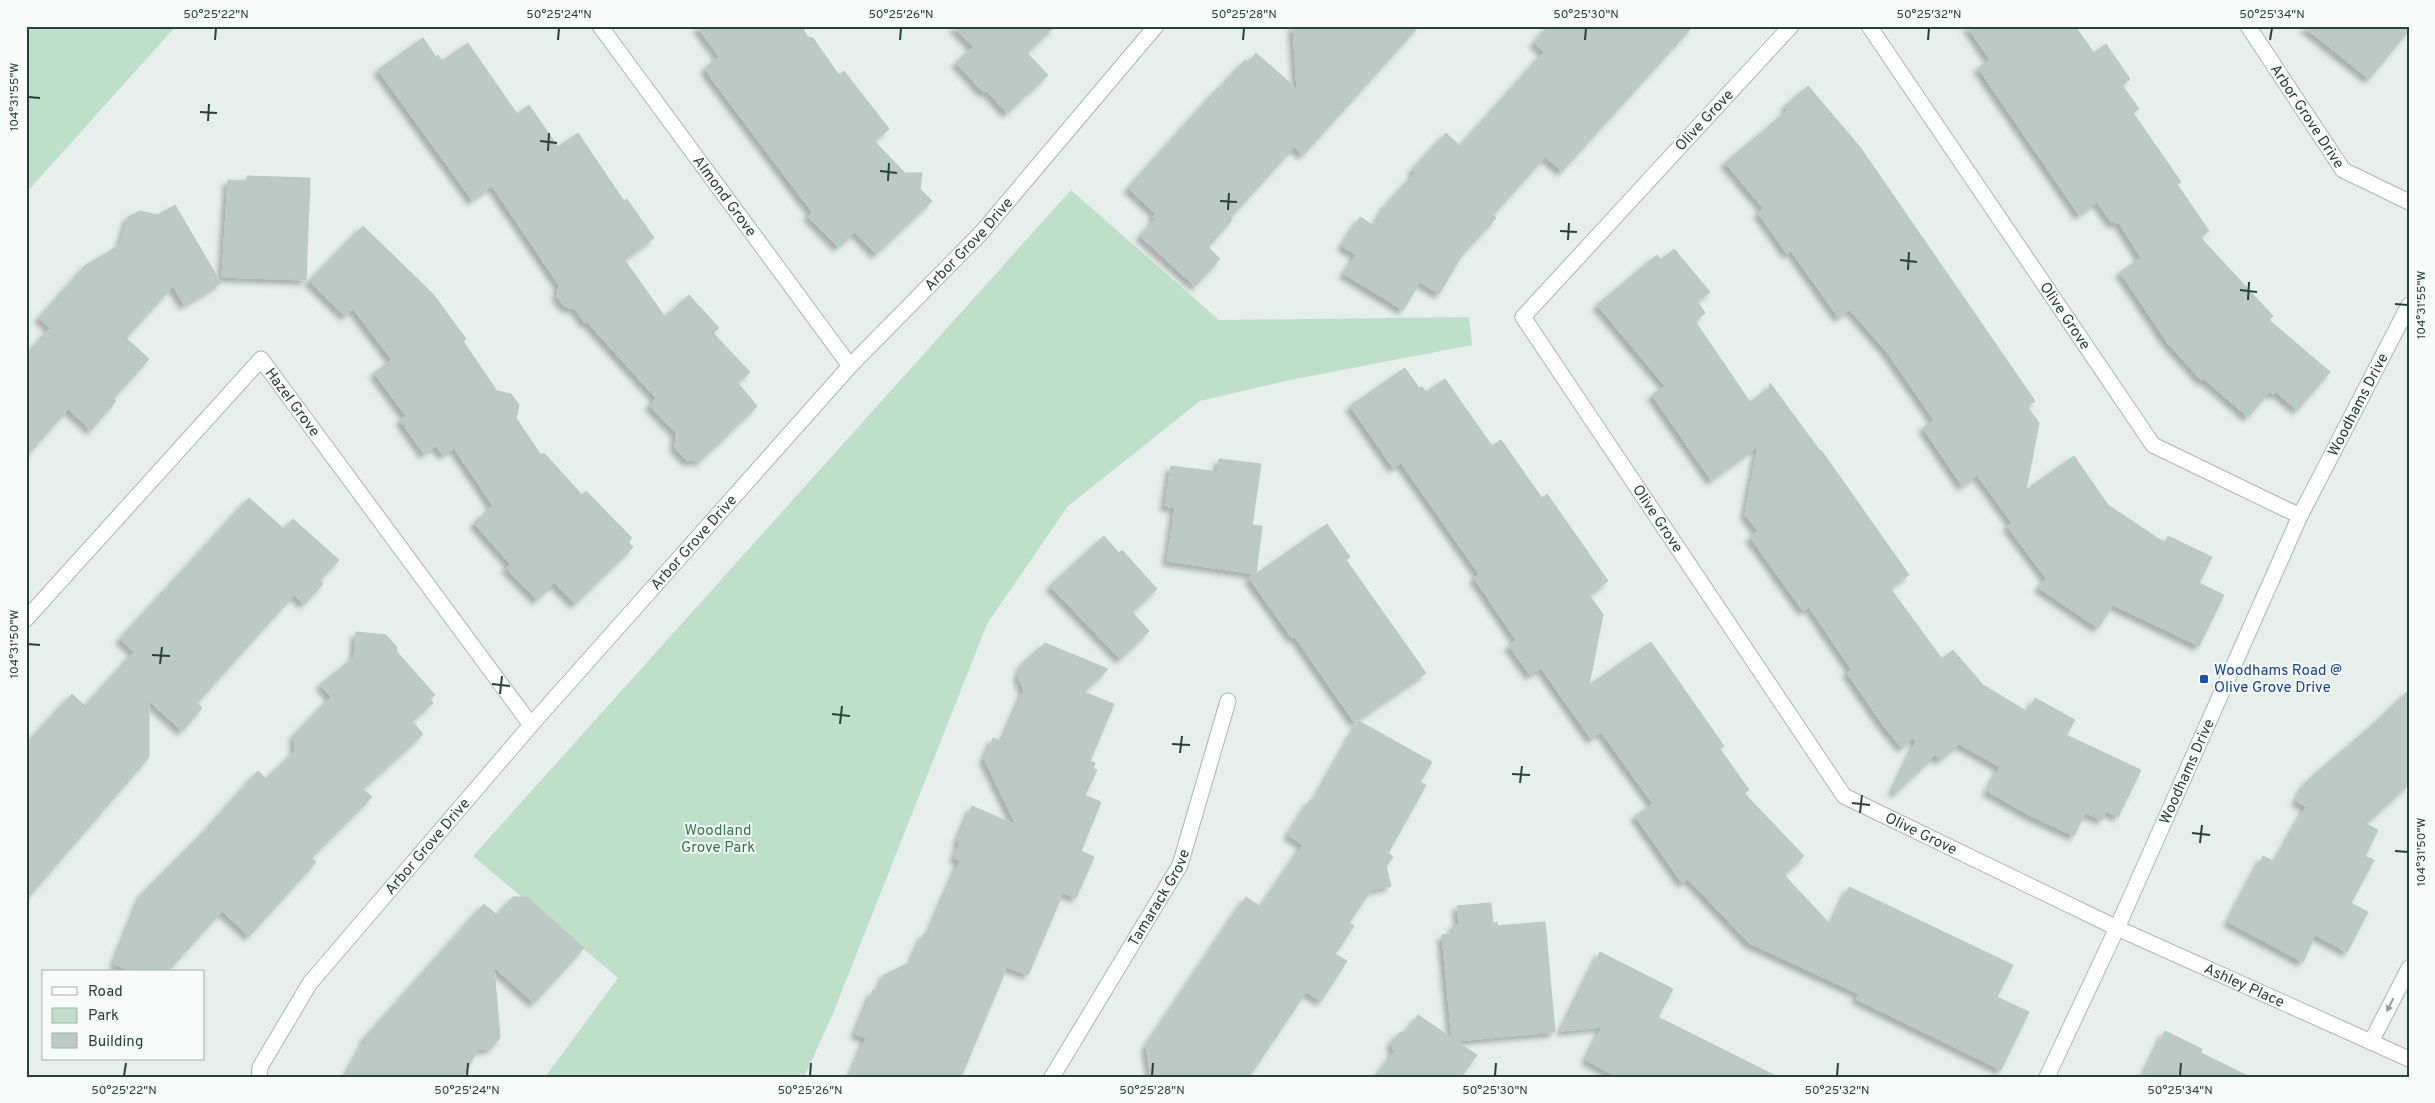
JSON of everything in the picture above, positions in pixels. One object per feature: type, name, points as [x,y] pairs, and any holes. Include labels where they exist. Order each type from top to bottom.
[{"type":"street","name":"Almond Grove","points":[[600,26],[850,366]]},
{"type":"street","name":"Olive Grove","points":[[1791,26],[1523,317],[1844,796],[2117,928]]},
{"type":"street","name":"Olive Grove","points":[[1869,26],[2153,445],[2300,516]]},
{"type":"street","name":"Arbor Grove Drive","points":[[2248,26],[2343,170],[2409,202]]},
{"type":"street","name":"Arbor Grove Drive","points":[[259,1077],[260,1067],[310,983],[531,726],[850,366],[982,232],[1153,27]]},
{"type":"street","name":"Woodhams Drive","points":[[2048,1077],[2117,928],[2300,516],[2409,305]]},
{"type":"street","name":"Hazel Grove","points":[[26,619],[261,360],[531,726]]},
{"type":"street","name":"Tamarack Grove","points":[[1052,1077],[1180,864],[1228,701]]},
{"type":"street","name":"Ashley Place","points":[[2117,928],[2409,1059]]},
{"type":"street","points":[[2371,1042],[2409,968]]},
{"type":"green space","points":[[26,26],[176,26],[26,193]]},
{"type":"green space","name":"Woodland Grove Park","points":[[1071,190],[1219,320],[1469,317],[1472,345],[1290,380],[1200,401],[1068,506],[987,624],[832,1016],[804,1077],[545,1077],[618,978],[473,856]]},
{"type":"building","points":[[697,26],[801,26],[808,37],[813,38],[839,75],[844,71],[889,129],[874,141],[905,173],[922,173],[920,189],[932,201],[876,254],[855,232],[838,247],[808,216],[812,212],[711,78],[705,68],[719,57]]},
{"type":"building","points":[[953,26],[1055,26],[1027,53],[1048,75],[1007,113],[986,90],[984,93],[956,63],[973,47]]},
{"type":"building","points":[[1293,26],[1419,26],[1303,155],[1294,147],[1230,218],[1232,220],[1208,247],[1220,259],[1195,286],[1140,236],[1155,219],[1152,217],[1156,214],[1128,188],[1218,88],[1245,60],[1248,63],[1256,53],[1297,89]]},
{"type":"building","points":[[1548,26],[1693,26],[1562,171],[1545,157],[1493,215],[1496,218],[1462,255],[1439,294],[1420,282],[1403,310],[1344,274],[1356,255],[1342,246],[1360,217],[1374,226],[1385,206],[1415,173],[1412,170],[1446,133],[1460,146],[1544,52],[1534,43]]},
{"type":"building","points":[[1967,26],[2075,26],[2094,53],[2106,44],[2130,79],[2122,85],[2139,109],[2133,113],[2181,182],[2177,184],[2209,231],[2200,237],[2273,316],[2269,320],[2330,372],[2297,410],[2276,392],[2273,395],[2270,391],[2248,417],[2204,379],[2202,381],[2167,342],[2120,272],[2141,258],[2119,223],[2111,222],[2097,202],[2079,215],[1978,68],[1990,60]]},
{"type":"building","points":[[2303,26],[2409,26],[2409,30],[2369,79]]},
{"type":"building","points":[[423,38],[436,57],[438,55],[442,61],[468,43],[517,114],[529,105],[558,147],[578,133],[624,201],[627,199],[654,238],[624,259],[665,317],[689,295],[719,328],[713,333],[750,372],[738,383],[757,406],[700,461],[686,460],[675,448],[676,433],[649,405],[656,398],[587,322],[585,323],[575,309],[565,307],[557,297],[559,285],[492,186],[472,200],[378,70]]},
{"type":"building","points":[[1808,86],[1860,147],[2035,401],[2027,406],[2039,423],[2026,490],[2074,456],[2108,505],[2165,543],[2168,536],[2212,557],[2199,583],[2224,595],[2199,646],[2113,605],[2098,628],[2039,588],[2046,578],[2007,526],[2012,523],[1977,475],[1962,486],[1923,428],[1934,420],[1886,351],[1850,310],[1838,317],[1791,251],[1787,254],[1758,213],[1763,208],[1725,163],[1788,110],[1785,106]]},
{"type":"building","points":[[247,176],[310,178],[306,280],[222,277],[228,180],[247,181]]},
{"type":"building","points":[[175,205],[221,283],[184,305],[173,286],[126,338],[149,359],[113,399],[116,401],[91,430],[68,409],[26,457],[26,355],[50,328],[39,318],[86,265],[120,245],[128,217],[140,211],[158,215]]},
{"type":"building","points":[[363,226],[433,294],[466,339],[463,341],[497,391],[511,394],[519,405],[516,418],[540,454],[545,454],[582,495],[586,491],[632,538],[628,542],[633,547],[575,604],[554,583],[537,600],[506,568],[510,564],[474,523],[493,506],[454,448],[443,455],[436,446],[424,454],[400,420],[406,416],[374,373],[392,360],[353,309],[345,316],[309,281]]},
{"type":"building","points":[[1674,249],[1710,292],[1697,301],[1705,313],[1695,321],[1750,402],[1769,388],[1770,383],[1821,450],[1909,575],[1890,588],[1942,659],[1953,650],[1983,685],[2028,712],[2035,698],[2075,720],[2066,735],[2141,770],[2118,817],[2106,811],[2102,820],[2085,813],[2074,836],[2029,815],[1987,791],[2000,767],[1959,744],[1940,760],[1935,755],[1896,793],[1893,791],[1916,742],[1913,738],[1902,748],[1883,725],[1847,673],[1851,669],[1809,607],[1803,611],[1750,537],[1758,531],[1745,515],[1758,446],[1711,480],[1652,395],[1665,386],[1597,305],[1657,255],[1661,260]]},
{"type":"building","points":[[1405,368],[1419,388],[1422,387],[1426,392],[1445,379],[1492,446],[1501,440],[1542,498],[1547,494],[1608,581],[1589,595],[1603,614],[1589,685],[1651,642],[1724,746],[1720,749],[1749,790],[1744,793],[1804,856],[1784,875],[1831,925],[1849,887],[2013,965],[1997,997],[2029,1012],[2001,1070],[1856,999],[1859,994],[1749,943],[1688,879],[1682,883],[1635,816],[1653,804],[1601,732],[1591,739],[1541,668],[1530,675],[1509,646],[1516,640],[1474,578],[1479,574],[1401,463],[1393,468],[1350,406]]},
{"type":"building","points":[[1219,459],[1261,464],[1252,525],[1262,526],[1256,574],[1327,524],[1350,557],[1346,560],[1426,673],[1354,722],[1295,637],[1292,638],[1249,578],[1255,574],[1167,561],[1175,508],[1165,506],[1171,466],[1218,472]]},
{"type":"building","points":[[249,498],[284,529],[293,519],[339,560],[320,580],[323,584],[304,604],[294,595],[197,703],[202,708],[182,731],[149,701],[149,757],[26,900],[26,744],[72,694],[85,706],[134,652],[120,639]]},
{"type":"building","points":[[1104,536],[1119,553],[1122,550],[1157,589],[1132,612],[1149,631],[1120,659],[1050,586]]},
{"type":"building","points":[[356,632],[386,635],[396,646],[397,652],[435,695],[430,699],[433,703],[412,721],[423,734],[363,789],[372,797],[311,858],[316,862],[249,936],[222,911],[169,970],[128,970],[114,964],[142,894],[203,833],[258,771],[266,779],[295,751],[294,735],[331,697],[320,685],[354,657]]},
{"type":"building","points":[[1045,643],[1108,669],[1084,692],[1114,704],[1090,761],[1095,763],[1093,768],[1097,770],[1085,795],[1101,802],[1081,851],[1094,857],[1076,898],[1063,893],[1028,975],[1007,967],[961,1077],[850,1077],[866,1038],[855,1034],[873,990],[878,992],[884,975],[911,962],[924,933],[928,935],[960,861],[954,858],[960,843],[957,842],[972,806],[1016,825],[984,759],[993,738],[1002,742],[1024,691],[1018,676],[1023,663]]},
{"type":"building","points":[[2409,690],[2409,784],[2366,824],[2378,830],[2365,856],[2374,860],[2351,903],[2368,912],[2347,952],[2315,935],[2303,962],[2228,922],[2263,856],[2275,862],[2306,807],[2296,801],[2306,782],[2377,721]]},
{"type":"building","points":[[1359,721],[1432,762],[1420,782],[1426,785],[1388,853],[1393,857],[1386,866],[1391,886],[1371,890],[1349,923],[1354,926],[1335,954],[1347,961],[1321,1001],[1306,992],[1249,1077],[1151,1077],[1146,1046],[1246,897],[1261,907],[1303,845],[1288,835],[1310,800],[1313,802]]},
{"type":"building","points":[[513,897],[527,897],[584,948],[534,1003],[494,967],[500,1038],[490,1049],[478,1049],[463,1077],[345,1077],[363,1044],[370,1046],[363,1040],[484,904],[497,915]]},
{"type":"building","points":[[1491,903],[1493,923],[1497,922],[1497,926],[1545,922],[1555,1032],[1456,1041],[1477,1055],[1461,1077],[1376,1077],[1394,1052],[1391,1043],[1399,1033],[1407,1031],[1418,1015],[1452,1038],[1442,935],[1454,934],[1453,925],[1459,925],[1457,906]]},
{"type":"building","points":[[1600,952],[1673,989],[1658,1017],[1778,1077],[1617,1077],[1586,1060],[1602,1027],[1561,1031]]},
{"type":"building","points":[[2165,1031],[2202,1049],[2201,1053],[2250,1077],[2143,1077]]},
{"type":"place","name":"Woodhams Road @ Olive Grove Drive","points":[[2204,679]]}]
